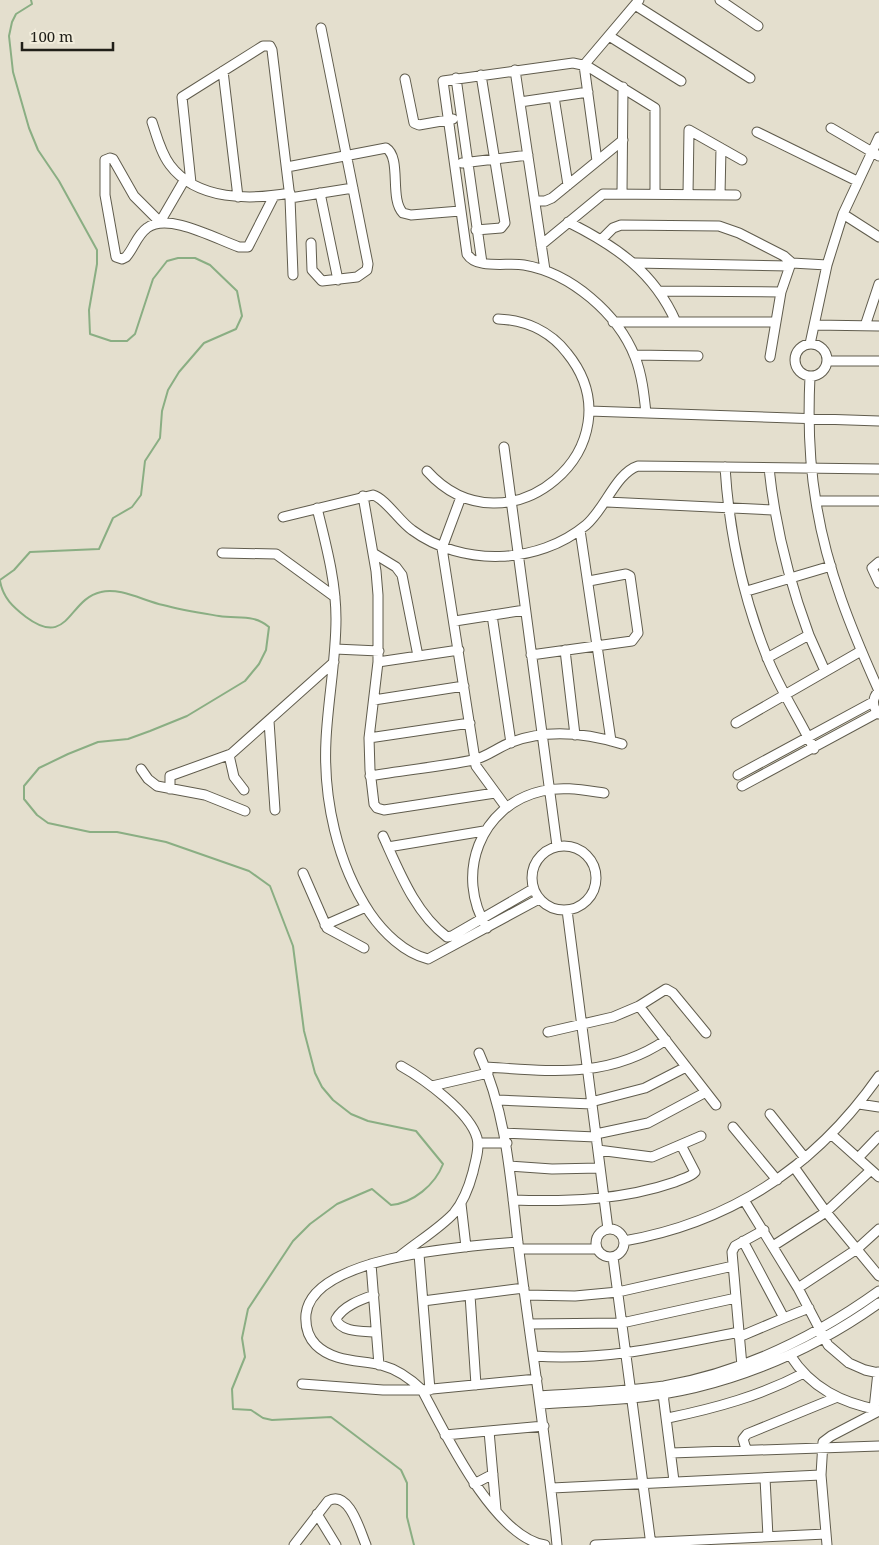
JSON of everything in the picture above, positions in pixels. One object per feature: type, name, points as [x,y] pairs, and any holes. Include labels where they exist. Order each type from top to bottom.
[{"type":"street","points":[[720,0],[758,26]]},
{"type":"street","points":[[597,161],[584,65],[637,2],[750,78]]},
{"type":"street","points":[[311,243],[313,274],[322,281],[360,276],[368,268],[321,28]]},
{"type":"street","points":[[609,36],[681,81]]},
{"type":"street","points":[[274,196],[251,244],[246,248],[176,224],[160,222],[134,196],[113,159],[106,159],[104,162],[105,195],[116,257],[122,259],[126,257],[144,230],[160,222],[188,181],[182,98],[265,45],[271,48],[290,195],[293,275]]},
{"type":"street","points":[[646,413],[640,374],[634,355],[613,322],[594,301],[571,283],[545,270],[507,263],[482,263],[472,260],[467,254],[443,81],[573,63],[584,65],[651,104],[656,110],[655,194]]},
{"type":"street","points":[[515,70],[545,270]]},
{"type":"street","points":[[223,71],[238,198]]},
{"type":"street","points":[[462,223],[501,228],[505,223],[481,75]]},
{"type":"street","points":[[456,78],[482,263]]},
{"type":"street","points":[[405,79],[414,123],[419,125],[461,118]]},
{"type":"street","points":[[622,193],[623,87]]},
{"type":"street","points":[[520,102],[588,92]]},
{"type":"street","points":[[554,97],[568,185]]},
{"type":"street","points":[[152,122],[167,160],[188,181],[219,194],[238,198],[320,193],[353,188]]},
{"type":"street","points":[[831,128],[875,153]]},
{"type":"street","points":[[688,194],[688,130],[692,130],[742,160]]},
{"type":"street","points":[[757,132],[856,181]]},
{"type":"street","points":[[810,344],[827,266],[842,214],[856,181],[875,153],[879,138]]},
{"type":"street","points":[[535,201],[549,200],[623,140]]},
{"type":"street","points":[[287,167],[383,148],[390,151],[398,206],[406,214],[460,210]]},
{"type":"street","points":[[720,195],[721,148]]},
{"type":"street","points":[[454,164],[528,156]]},
{"type":"street","points":[[320,193],[338,280]]},
{"type":"street","points":[[541,245],[600,195],[622,193],[736,195]]},
{"type":"street","points":[[842,214],[879,237]]},
{"type":"street","points":[[568,222],[602,239],[635,263],[659,291],[676,322]]},
{"type":"street","points":[[602,239],[613,228],[621,225],[719,226],[739,233],[784,256],[790,264]]},
{"type":"street","points":[[635,263],[827,266]]},
{"type":"street","points":[[770,357],[781,292],[790,264]]},
{"type":"street","points":[[865,326],[879,284]]},
{"type":"street","points":[[659,291],[781,292]]},
{"type":"street","points":[[428,471],[445,488],[461,497],[484,502],[511,501],[528,497],[544,490],[564,473],[582,444],[589,411],[582,376],[562,347],[550,336],[529,324],[498,319]]},
{"type":"street","points":[[613,322],[775,322]]},
{"type":"street","points":[[814,325],[879,326]]},
{"type":"street","points":[[816,344],[824,350],[827,361],[820,373],[810,376],[800,372],[797,368],[795,357],[800,348],[816,344]]},
{"type":"street","points":[[634,355],[698,356]]},
{"type":"street","points":[[827,361],[879,361]]},
{"type":"street","points":[[738,775],[873,702],[879,691],[861,651],[831,566],[816,501],[808,419],[810,376]]},
{"type":"street","points":[[589,411],[879,421]]},
{"type":"street","points":[[504,447],[556,846]]},
{"type":"street","points":[[282,517],[370,494],[379,497],[409,528],[442,548],[481,556],[518,555],[556,544],[580,530],[593,519],[607,502],[625,473],[638,466],[879,470]]},
{"type":"street","points":[[725,467],[728,508],[747,591],[767,658],[814,749]]},
{"type":"street","points":[[770,468],[773,510],[790,578],[809,635],[825,671]]},
{"type":"street","points":[[363,496],[377,579],[378,662],[369,738],[370,776],[374,804],[381,810],[495,793]]},
{"type":"street","points":[[461,497],[442,548],[455,621],[475,759],[478,770],[506,807]]},
{"type":"street","points":[[816,501],[879,501]]},
{"type":"street","points":[[607,502],[773,510]]},
{"type":"street","points":[[317,508],[329,556],[335,597],[335,649],[326,741],[329,796],[341,851],[352,880],[366,907],[389,936],[428,958],[487,928],[539,898]]},
{"type":"street","points":[[580,530],[589,580],[611,741]]},
{"type":"street","points":[[373,553],[396,567],[402,575],[418,656]]},
{"type":"street","points":[[222,554],[276,554],[335,597]]},
{"type":"street","points":[[879,562],[872,568],[879,583]]},
{"type":"street","points":[[747,591],[831,566]]},
{"type":"street","points":[[531,655],[632,641],[637,635],[631,578],[626,574],[589,580]]},
{"type":"street","points":[[455,621],[525,610]]},
{"type":"street","points":[[492,615],[511,742]]},
{"type":"street","points":[[767,658],[809,635]]},
{"type":"street","points":[[335,649],[378,651]]},
{"type":"street","points":[[378,662],[459,650]]},
{"type":"street","points":[[564,650],[575,735]]},
{"type":"street","points":[[736,723],[861,651]]},
{"type":"street","points":[[170,788],[169,778],[171,775],[229,755],[334,662]]},
{"type":"street","points":[[374,700],[464,686]]},
{"type":"street","points":[[742,786],[878,714],[873,702]]},
{"type":"street","points":[[269,721],[275,810]]},
{"type":"street","points":[[369,738],[470,723]]},
{"type":"street","points":[[370,776],[475,759],[511,742],[542,735],[575,735],[622,744]]},
{"type":"street","points":[[229,755],[234,777],[244,790]]},
{"type":"street","points":[[141,769],[150,782],[215,798],[245,811]]},
{"type":"street","points":[[487,928],[475,904],[472,879],[476,853],[484,831],[506,807],[526,796],[549,789],[571,788],[604,793]]},
{"type":"street","points":[[388,847],[484,831]]},
{"type":"street","points":[[383,836],[411,893],[446,936],[452,936],[533,889]]},
{"type":"street","points":[[556,846],[568,846],[583,852],[593,864],[596,875],[594,891],[588,900],[579,907],[567,910],[552,908],[539,898],[533,889],[532,873],[535,862],[542,854],[556,846]]},
{"type":"street","points":[[303,872],[325,925],[331,932],[364,948]]},
{"type":"street","points":[[325,925],[366,907]]},
{"type":"street","points":[[567,910],[608,1229]]},
{"type":"street","points":[[548,1032],[581,1026],[613,1017],[639,1006],[662,991],[669,990],[706,1033]]},
{"type":"street","points":[[639,1006],[716,1105]]},
{"type":"street","points":[[432,1086],[487,1070],[587,1070],[628,1060],[666,1040]]},
{"type":"street","points":[[479,1053],[498,1100],[507,1143],[518,1246],[552,1488],[557,1545]]},
{"type":"street","points":[[398,1257],[453,1214],[467,1193],[478,1143],[471,1126],[432,1086],[401,1066]]},
{"type":"street","points":[[498,1100],[592,1103],[645,1088],[686,1067]]},
{"type":"street","points":[[624,1241],[692,1225],[744,1200],[777,1180],[832,1134],[859,1104],[879,1076]]},
{"type":"street","points":[[505,1133],[596,1136],[653,1121],[706,1092]]},
{"type":"street","points":[[859,1104],[879,1107]]},
{"type":"street","points":[[770,1114],[805,1158]]},
{"type":"street","points":[[733,1127],[777,1180]]},
{"type":"street","points":[[832,1134],[879,1177]]},
{"type":"street","points":[[598,1150],[652,1157],[701,1136]]},
{"type":"street","points":[[858,1158],[878,1140]]},
{"type":"street","points":[[478,1143],[507,1143]]},
{"type":"street","points":[[513,1200],[558,1201],[604,1198],[645,1190],[694,1174],[695,1170],[682,1145]]},
{"type":"street","points":[[509,1166],[552,1169],[600,1168]]},
{"type":"street","points":[[794,1167],[826,1212],[879,1276]]},
{"type":"street","points":[[773,1246],[826,1212],[871,1170]]},
{"type":"street","points":[[744,1200],[798,1288],[828,1345],[849,1363],[865,1370],[878,1372],[877,1410]]},
{"type":"street","points":[[460,1204],[466,1247]]},
{"type":"street","points":[[426,1390],[411,1379],[378,1364],[333,1356],[317,1346],[308,1334],[305,1321],[307,1305],[321,1287],[348,1272],[398,1257],[466,1247],[518,1246],[597,1249],[604,1256],[613,1257],[623,1249],[624,1241],[618,1231],[608,1229],[598,1236],[597,1249]]},
{"type":"street","points":[[798,1288],[857,1249],[879,1229]]},
{"type":"street","points":[[742,1366],[733,1266],[734,1248],[764,1230]]},
{"type":"street","points":[[743,1241],[784,1318]]},
{"type":"street","points":[[419,1254],[423,1301],[426,1390],[445,1435],[474,1484],[496,1510],[517,1533],[545,1545]]},
{"type":"street","points":[[613,1257],[651,1544]]},
{"type":"street","points":[[371,1264],[378,1364]]},
{"type":"street","points":[[423,1301],[524,1291],[575,1296],[618,1292],[733,1266]]},
{"type":"street","points":[[540,1400],[632,1394],[664,1394],[723,1380],[790,1355],[822,1334],[879,1291]]},
{"type":"street","points":[[470,1295],[476,1385]]},
{"type":"street","points":[[374,1296],[350,1306],[339,1313],[336,1319],[338,1323],[348,1329],[376,1332]]},
{"type":"street","points":[[530,1324],[622,1323],[736,1298]]},
{"type":"street","points":[[632,1394],[742,1366],[822,1334],[879,1303]]},
{"type":"street","points":[[534,1356],[607,1356],[658,1349],[739,1334],[809,1308]]},
{"type":"street","points":[[790,1355],[804,1373],[835,1398],[877,1410]]},
{"type":"street","points":[[668,1418],[735,1402],[772,1390],[804,1373]]},
{"type":"street","points":[[302,1384],[383,1390],[426,1390],[537,1379]]},
{"type":"street","points":[[664,1394],[674,1481]]},
{"type":"street","points":[[746,1449],[744,1439],[747,1434],[835,1398]]},
{"type":"street","points":[[828,1545],[821,1476],[821,1448],[827,1438],[877,1410]]},
{"type":"street","points":[[445,1435],[544,1426]]},
{"type":"street","points":[[490,1431],[496,1510]]},
{"type":"street","points":[[671,1453],[879,1446]]},
{"type":"street","points":[[474,1484],[493,1474]]},
{"type":"street","points":[[552,1488],[674,1481],[821,1476]]},
{"type":"street","points":[[764,1478],[768,1537]]},
{"type":"street","points":[[294,1545],[331,1499],[342,1500],[352,1513],[366,1545]]},
{"type":"street","points":[[318,1514],[336,1545]]},
{"type":"street","points":[[596,1545],[651,1544],[826,1534]]},
{"type":"waterway","points":[[0,580],[14,570],[30,552],[99,549],[113,518],[132,507],[141,495],[145,461],[160,438],[162,411],[168,390],[179,372],[204,343],[236,329],[242,316],[237,291],[210,265],[195,258],[178,258],[167,261],[153,279],[135,334],[127,341],[111,341],[90,334],[89,310],[97,264],[97,250],[59,181],[38,150],[29,128],[13,72],[9,36],[12,22],[16,14],[32,4],[31,0]]},
{"type":"waterway","points":[[0,581],[6,597],[17,610],[40,625],[51,628],[60,625],[90,596],[108,591],[116,591],[184,610],[258,620],[269,627],[266,650],[259,664],[245,681],[187,716],[128,739],[98,742],[39,768],[24,786],[24,799],[37,815],[48,823],[90,832],[117,832],[166,842],[249,871],[270,886],[293,946],[304,1031],[315,1073],[322,1087],[333,1100],[351,1114],[368,1121],[416,1131],[443,1164],[435,1179],[415,1197],[399,1204],[391,1205],[372,1189],[337,1204],[310,1224],[293,1241],[248,1309],[242,1338],[245,1357],[232,1389],[233,1409],[251,1410],[263,1418],[272,1420],[331,1417],[401,1470],[407,1483],[407,1517],[414,1545]]}]
